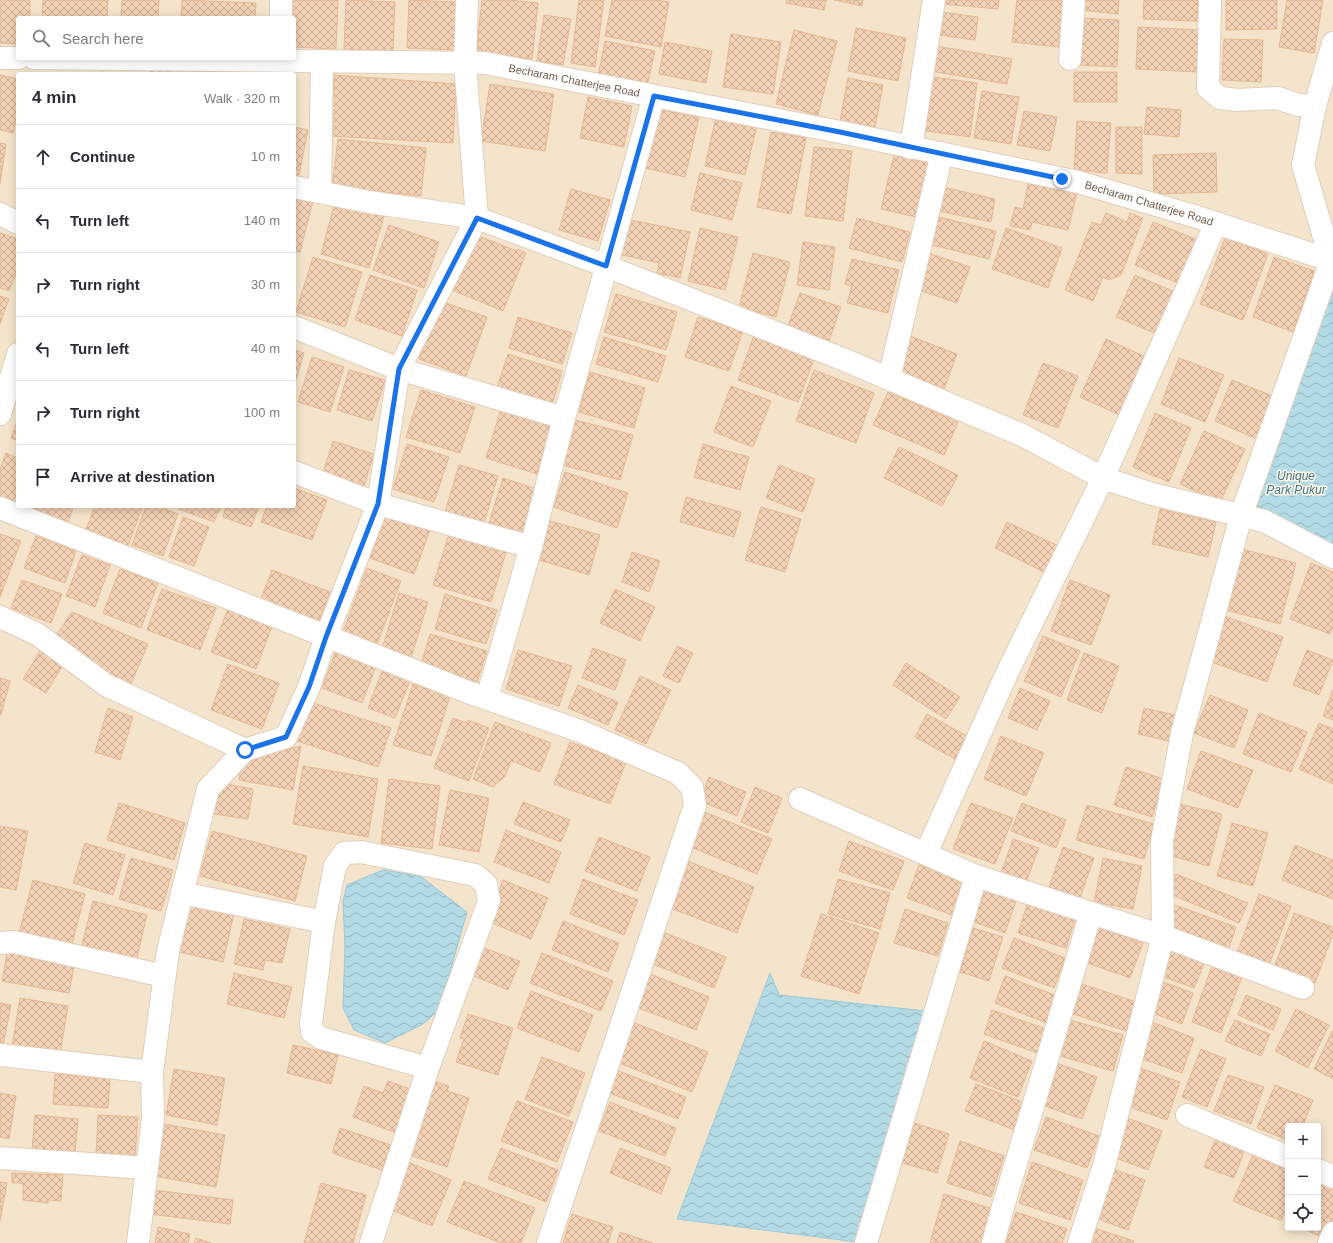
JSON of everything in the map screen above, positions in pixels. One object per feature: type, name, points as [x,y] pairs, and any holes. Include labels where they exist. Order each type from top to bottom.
[{"type":"street","points":[[281,0],[281,16]]},
{"type":"street","points":[[138,1243],[153,1118],[152,1072],[164,976],[168,951],[208,789],[245,750],[286,737],[309,687],[326,637],[378,504],[399,369],[477,218],[465,63],[467,0]]},
{"type":"street","points":[[911,148],[934,0]]},
{"type":"street","points":[[1070,59],[1074,0]]},
{"type":"street","points":[[1210,0],[1208,88],[1220,98],[1238,100],[1278,98],[1298,105],[1315,106]]},
{"type":"street","points":[[1079,1243],[1104,1166],[1163,936],[1162,841],[1182,733],[1241,516],[1332,261],[1303,165],[1315,106],[1333,42]]},
{"type":"street","points":[[0,58],[16,58]]},
{"type":"street","points":[[84,72],[87,60]]},
{"type":"street","name":"Becharam Chatterjee Road","points":[[296,60],[485,63],[1078,182],[1216,223],[1332,261]]},
{"type":"street","points":[[320,192],[322,61]]},
{"type":"street","points":[[486,698],[531,547],[564,418],[654,96]]},
{"type":"street","points":[[889,379],[942,154]]},
{"type":"street","points":[[296,187],[369,202],[477,218],[606,266],[833,355],[1022,435],[1103,478],[1152,494],[1264,521],[1333,557]]},
{"type":"street","points":[[0,214],[16,222]]},
{"type":"street","points":[[926,853],[1008,670],[1103,478],[1216,223]]},
{"type":"street","points":[[296,328],[399,369],[564,418]]},
{"type":"street","points":[[0,414],[16,366]]},
{"type":"street","points":[[296,473],[378,504],[531,547]]},
{"type":"street","points":[[0,508],[326,637],[486,698],[580,731],[678,773],[692,787],[695,805],[548,1243]]},
{"type":"street","points":[[0,617],[37,634],[106,685],[245,750]]},
{"type":"street","points":[[800,799],[976,876],[1163,936],[1303,988]]},
{"type":"street","points":[[371,1243],[428,1068],[489,901],[486,884],[475,875],[361,852],[344,853],[335,866],[324,922],[311,1023],[312,1032],[321,1038],[428,1068]]},
{"type":"street","points":[[866,1243],[976,876]]},
{"type":"street","points":[[182,892],[324,922]]},
{"type":"street","points":[[993,1243],[1091,913]]},
{"type":"street","points":[[0,943],[14,942],[164,976]]},
{"type":"street","points":[[0,1056],[152,1072]]},
{"type":"street","points":[[1187,1115],[1285,1156]]},
{"type":"street","points":[[0,1158],[147,1168]]},
{"type":"street","points":[[1321,1171],[1333,1177]]},
{"type":"street","points":[[1329,1243],[1333,1233]]},
{"type":"shaded area","points":[[0,0],[1333,0],[1333,1243],[0,1243]]},
{"type":"water","name":"Unique Park Pukur","points":[[1333,274],[1333,545],[1249,504]]},
{"type":"water","points":[[383,870],[420,876],[467,912],[439,1010],[423,1024],[385,1043],[354,1030],[343,1008],[345,947],[343,901],[347,885]]},
{"type":"water","points":[[770,973],[779,995],[925,1011],[857,1242],[677,1219]]},
{"type":"building","points":[[0,0],[30,0],[30,16],[16,16],[16,44],[0,43]]},
{"type":"building","points":[[43,0],[108,0],[107,16],[42,16]]},
{"type":"building","points":[[122,0],[159,0],[158,16],[121,16]]},
{"type":"building","points":[[182,0],[256,3],[255,16],[181,16]]},
{"type":"building","points":[[288,0],[338,0],[336,49],[296,47],[296,16],[287,16]]},
{"type":"building","points":[[346,0],[395,2],[393,51],[344,49]]},
{"type":"building","points":[[409,0],[457,2],[455,50],[407,48]]},
{"type":"building","points":[[482,0],[510,0],[538,3],[532,59],[476,53]]},
{"type":"building","points":[[579,0],[604,0],[595,67],[571,63]]},
{"type":"building","points":[[612,0],[657,0],[669,2],[661,47],[605,36]]},
{"type":"building","points":[[787,0],[826,0],[824,10],[786,3]]},
{"type":"building","points":[[834,0],[863,0],[862,6]]},
{"type":"building","points":[[943,0],[999,0],[998,9],[943,4]]},
{"type":"building","points":[[1017,0],[1064,0],[1059,47],[1012,42]]},
{"type":"building","points":[[1080,0],[1119,0],[1118,14],[1079,10]]},
{"type":"building","points":[[1144,0],[1198,0],[1197,21],[1143,19]]},
{"type":"building","points":[[1226,0],[1277,0],[1277,29],[1226,30]]},
{"type":"building","points":[[1287,0],[1323,0],[1314,53],[1279,47]]},
{"type":"building","points":[[935,11],[978,17],[975,40],[932,34]]},
{"type":"building","points":[[544,15],[571,19],[563,65],[537,61]]},
{"type":"building","points":[[1080,18],[1119,20],[1117,67],[1078,65]]},
{"type":"building","points":[[1138,27],[1200,30],[1198,72],[1136,69]]},
{"type":"building","points":[[856,28],[906,38],[898,81],[848,71]]},
{"type":"building","points":[[794,30],[837,41],[818,115],[776,104]]},
{"type":"building","points":[[731,34],[781,42],[773,94],[723,87]]},
{"type":"building","points":[[1224,39],[1263,40],[1261,82],[1222,80]]},
{"type":"building","points":[[605,41],[655,51],[647,86],[598,76]]},
{"type":"building","points":[[665,42],[712,51],[706,83],[659,74]]},
{"type":"building","points":[[936,46],[1012,59],[1007,84],[931,71]]},
{"type":"building","points":[[150,69],[173,72],[150,72]]},
{"type":"building","points":[[196,70],[208,72],[196,72]]},
{"type":"building","points":[[1074,72],[1117,72],[1117,102],[1074,102]]},
{"type":"building","points":[[0,75],[16,79],[16,120],[13,133],[0,130]]},
{"type":"building","points":[[334,75],[456,84],[453,143],[330,136]]},
{"type":"building","points":[[926,76],[977,83],[970,137],[919,130]]},
{"type":"building","points":[[848,78],[883,85],[875,127],[840,121]]},
{"type":"building","points":[[490,84],[554,94],[545,151],[481,141]]},
{"type":"building","points":[[982,91],[1019,97],[1011,144],[974,138]]},
{"type":"building","points":[[588,97],[632,106],[624,147],[580,138]]},
{"type":"building","points":[[1147,107],[1181,110],[1179,137],[1144,134]]},
{"type":"building","points":[[659,109],[699,118],[685,177],[645,168]]},
{"type":"building","points":[[1024,111],[1057,117],[1050,151],[1017,145]]},
{"type":"building","points":[[717,113],[758,122],[745,175],[705,166]]},
{"type":"building","points":[[1077,121],[1111,123],[1107,173],[1074,170]]},
{"type":"building","points":[[296,127],[308,130],[298,180],[296,180]]},
{"type":"building","points":[[1116,127],[1142,127],[1142,174],[1116,173]]},
{"type":"building","points":[[771,132],[806,138],[791,214],[757,207]]},
{"type":"building","points":[[338,139],[426,148],[421,196],[332,187]]},
{"type":"building","points":[[0,143],[6,144],[0,184]]},
{"type":"building","points":[[814,147],[852,151],[843,221],[805,216]]},
{"type":"building","points":[[1216,153],[1217,192],[1154,194],[1153,155]]},
{"type":"building","points":[[894,155],[928,163],[916,217],[881,209]]},
{"type":"building","points":[[700,173],[742,183],[732,220],[691,210]]},
{"type":"building","points":[[1029,180],[1078,188],[1068,230],[1032,222],[1030,230],[1010,226],[1015,207],[1023,209]]},
{"type":"building","points":[[939,186],[995,199],[991,222],[934,210]]},
{"type":"building","points":[[571,189],[610,200],[598,241],[559,230]]},
{"type":"building","points":[[296,197],[313,201],[300,252],[296,251]]},
{"type":"building","points":[[335,202],[384,216],[369,268],[321,254]]},
{"type":"building","points":[[1106,213],[1127,222],[1130,213],[1143,218],[1121,275],[1109,280],[1103,277],[1093,301],[1065,290],[1092,222],[1101,225]]},
{"type":"building","points":[[939,217],[996,231],[989,259],[932,245]]},
{"type":"building","points":[[857,218],[910,232],[902,262],[849,248]]},
{"type":"building","points":[[626,219],[690,232],[680,278],[657,273],[659,263],[618,254]]},
{"type":"building","points":[[1153,222],[1198,240],[1180,284],[1135,265]]},
{"type":"building","points":[[389,225],[439,242],[424,288],[373,270]]},
{"type":"building","points":[[700,228],[738,237],[725,290],[688,281]]},
{"type":"building","points":[[1006,228],[1062,248],[1048,288],[992,269]]},
{"type":"building","points":[[0,233],[16,238],[16,274],[9,291],[0,288]]},
{"type":"building","points":[[476,235],[526,253],[503,311],[452,290]]},
{"type":"building","points":[[1225,238],[1268,254],[1243,320],[1200,304]]},
{"type":"building","points":[[803,242],[835,247],[829,290],[797,285]]},
{"type":"building","points":[[753,253],[790,262],[776,317],[739,307]]},
{"type":"building","points":[[928,253],[970,267],[957,303],[916,289]]},
{"type":"building","points":[[313,257],[362,272],[345,327],[296,312]]},
{"type":"building","points":[[1274,257],[1314,271],[1293,332],[1253,317]]},
{"type":"building","points":[[852,259],[899,270],[888,313],[847,303],[852,286],[845,284]]},
{"type":"building","points":[[370,275],[417,290],[402,336],[355,320]]},
{"type":"building","points":[[1135,275],[1175,292],[1157,334],[1116,317]]},
{"type":"building","points":[[800,293],[841,307],[829,341],[788,326]]},
{"type":"building","points":[[616,294],[677,312],[666,350],[604,332]]},
{"type":"building","points":[[0,296],[9,299],[0,324]]},
{"type":"building","points":[[440,301],[487,317],[466,376],[419,359]]},
{"type":"building","points":[[518,317],[572,333],[562,364],[509,348]]},
{"type":"building","points":[[698,317],[743,331],[729,371],[685,357]]},
{"type":"building","points":[[754,335],[815,356],[798,402],[738,380]]},
{"type":"building","points":[[910,336],[957,354],[944,389],[897,371]]},
{"type":"building","points":[[604,337],[666,356],[658,382],[596,364]]},
{"type":"building","points":[[1106,339],[1148,358],[1122,416],[1080,397]]},
{"type":"building","points":[[296,351],[304,353],[296,379]]},
{"type":"building","points":[[508,354],[562,371],[551,408],[496,391]]},
{"type":"building","points":[[312,357],[344,367],[330,412],[298,402]]},
{"type":"building","points":[[1179,358],[1224,375],[1205,422],[1161,404]]},
{"type":"building","points":[[1043,363],[1078,376],[1058,428],[1023,415]]},
{"type":"building","points":[[349,370],[385,380],[372,421],[337,410]]},
{"type":"building","points":[[814,370],[874,393],[856,443],[796,421]]},
{"type":"building","points":[[590,372],[645,388],[634,428],[579,412]]},
{"type":"building","points":[[1232,380],[1275,397],[1257,439],[1215,421]]},
{"type":"building","points":[[731,386],[771,401],[753,447],[714,432]]},
{"type":"building","points":[[421,390],[475,407],[460,453],[406,437]]},
{"type":"building","points":[[888,392],[958,422],[944,455],[873,425]]},
{"type":"building","points":[[501,409],[552,425],[537,474],[486,458]]},
{"type":"building","points":[[1155,413],[1191,428],[1169,482],[1133,467]]},
{"type":"building","points":[[575,420],[633,435],[620,480],[562,465]]},
{"type":"building","points":[[16,424],[16,440],[11,438]]},
{"type":"building","points":[[1204,431],[1245,449],[1220,502],[1180,484]]},
{"type":"building","points":[[333,441],[374,454],[364,486],[323,473]]},
{"type":"building","points":[[407,444],[449,457],[434,502],[393,489]]},
{"type":"building","points":[[703,444],[749,457],[740,490],[694,477]]},
{"type":"building","points":[[899,447],[958,475],[942,506],[884,478]]},
{"type":"building","points":[[6,453],[16,457],[16,502],[0,497],[0,469]]},
{"type":"building","points":[[459,465],[498,476],[484,523],[445,512]]},
{"type":"building","points":[[779,465],[815,479],[803,512],[766,498]]},
{"type":"building","points":[[565,472],[628,493],[617,528],[554,507]]},
{"type":"building","points":[[503,478],[537,489],[523,534],[489,523]]},
{"type":"building","points":[[296,489],[327,500],[312,540],[261,522],[266,508],[296,508]]},
{"type":"building","points":[[686,497],[741,512],[734,537],[680,522]]},
{"type":"building","points":[[761,507],[801,519],[785,572],[745,560]]},
{"type":"building","points":[[30,508],[73,508],[68,522]]},
{"type":"building","points":[[94,508],[142,508],[127,548],[85,532]]},
{"type":"building","points":[[145,508],[162,508],[178,514],[163,556],[132,545]]},
{"type":"building","points":[[179,508],[220,508],[214,522]]},
{"type":"building","points":[[225,508],[258,508],[251,527],[223,517]]},
{"type":"building","points":[[1160,509],[1216,522],[1208,557],[1152,544]]},
{"type":"building","points":[[386,514],[430,530],[414,574],[370,558]]},
{"type":"building","points":[[183,517],[209,527],[194,566],[169,557]]},
{"type":"building","points":[[550,521],[600,535],[589,575],[539,560]]},
{"type":"building","points":[[1007,522],[1065,549],[1052,576],[995,548]]},
{"type":"building","points":[[450,531],[507,549],[491,602],[433,585]]},
{"type":"building","points":[[0,534],[21,541],[0,597]]},
{"type":"building","points":[[36,536],[76,551],[65,583],[24,568]]},
{"type":"building","points":[[1234,547],[1296,563],[1280,624],[1218,608]]},
{"type":"building","points":[[632,552],[660,561],[649,592],[622,582]]},
{"type":"building","points":[[82,555],[110,565],[95,607],[66,596]]},
{"type":"building","points":[[1311,563],[1333,572],[1333,626],[1330,634],[1290,619]]},
{"type":"building","points":[[367,568],[401,581],[377,644],[343,632]]},
{"type":"building","points":[[120,569],[158,583],[141,628],[103,613]]},
{"type":"building","points":[[272,570],[330,592],[319,621],[261,599]]},
{"type":"building","points":[[22,580],[62,594],[51,623],[11,608]]},
{"type":"building","points":[[1070,580],[1110,595],[1091,645],[1051,631]]},
{"type":"building","points":[[162,589],[216,608],[200,650],[147,630]]},
{"type":"building","points":[[615,589],[655,607],[640,641],[600,623]]},
{"type":"building","points":[[399,593],[428,602],[411,658],[382,649]]},
{"type":"building","points":[[445,594],[497,610],[486,644],[435,629]]},
{"type":"building","points":[[228,609],[272,626],[256,669],[211,652]]},
{"type":"building","points":[[72,612],[148,644],[128,691],[56,635]]},
{"type":"building","points":[[1221,615],[1283,637],[1267,682],[1206,660]]},
{"type":"building","points":[[430,634],[487,651],[477,682],[421,665]]},
{"type":"building","points":[[1043,636],[1080,651],[1061,697],[1024,681]]},
{"type":"building","points":[[43,646],[66,660],[46,693],[23,679]]},
{"type":"building","points":[[677,646],[693,653],[679,683],[663,676]]},
{"type":"building","points":[[593,648],[626,660],[615,690],[582,678]]},
{"type":"building","points":[[518,650],[572,666],[559,706],[506,689]]},
{"type":"building","points":[[1307,650],[1333,660],[1319,695],[1293,685]]},
{"type":"building","points":[[336,651],[376,666],[362,703],[322,688]]},
{"type":"building","points":[[1084,653],[1119,666],[1102,713],[1067,700]]},
{"type":"building","points":[[906,663],[960,697],[946,719],[893,685]]},
{"type":"building","points":[[228,664],[279,683],[262,729],[211,710]]},
{"type":"building","points":[[382,671],[410,681],[395,718],[368,708]]},
{"type":"building","points":[[640,676],[671,690],[646,744],[615,730]]},
{"type":"building","points":[[0,678],[10,681],[1,715],[0,715]]},
{"type":"building","points":[[413,684],[450,696],[431,756],[393,745]]},
{"type":"building","points":[[578,685],[618,702],[608,725],[568,708]]},
{"type":"building","points":[[1020,688],[1050,701],[1037,730],[1008,718]]},
{"type":"building","points":[[1333,689],[1333,720],[1323,716]]},
{"type":"building","points":[[1210,695],[1248,710],[1234,748],[1194,733]]},
{"type":"building","points":[[310,702],[391,728],[378,767],[297,741]]},
{"type":"building","points":[[108,708],[133,717],[120,760],[95,752]]},
{"type":"building","points":[[1144,708],[1175,715],[1169,741],[1138,734]]},
{"type":"building","points":[[1259,713],[1307,732],[1291,772],[1243,754]]},
{"type":"building","points":[[927,714],[967,736],[955,759],[915,737]]},
{"type":"building","points":[[453,718],[467,723],[468,720],[489,728],[469,781],[434,768]]},
{"type":"building","points":[[495,722],[551,743],[540,772],[511,761],[505,776],[493,787],[473,779]]},
{"type":"building","points":[[1319,723],[1333,729],[1333,784],[1299,769]]},
{"type":"building","points":[[1001,736],[1044,753],[1026,796],[984,779]]},
{"type":"building","points":[[570,742],[626,762],[610,804],[554,784]]},
{"type":"building","points":[[301,746],[293,790],[239,780],[241,760]]},
{"type":"building","points":[[1201,751],[1253,770],[1238,808],[1187,789]]},
{"type":"building","points":[[303,766],[378,779],[368,837],[293,824]]},
{"type":"building","points":[[1126,767],[1164,779],[1152,817],[1114,805]]},
{"type":"building","points":[[709,777],[746,792],[737,816],[700,801]]},
{"type":"building","points":[[389,779],[440,786],[432,849],[381,843]]},
{"type":"building","points":[[220,783],[253,789],[248,819],[214,814]]},
{"type":"building","points":[[755,787],[782,798],[768,833],[741,822]]},
{"type":"building","points":[[450,790],[489,798],[479,852],[439,845]]},
{"type":"building","points":[[523,802],[570,820],[561,842],[514,824]]},
{"type":"building","points":[[119,803],[185,823],[174,860],[107,840]]},
{"type":"building","points":[[971,803],[1013,818],[995,864],[953,849]]},
{"type":"building","points":[[1022,803],[1066,820],[1056,848],[1011,831]]},
{"type":"building","points":[[1180,804],[1222,814],[1209,866],[1168,855]]},
{"type":"building","points":[[1087,805],[1154,824],[1144,859],[1076,840]]},
{"type":"building","points":[[702,811],[772,839],[757,874],[688,846]]},
{"type":"building","points":[[1232,823],[1268,833],[1253,886],[1217,876]]},
{"type":"building","points":[[0,826],[28,831],[16,890],[0,887]]},
{"type":"building","points":[[506,830],[561,852],[549,883],[494,862]]},
{"type":"building","points":[[212,831],[307,856],[295,901],[200,876]]},
{"type":"building","points":[[599,837],[650,857],[637,891],[585,871]]},
{"type":"building","points":[[1013,839],[1039,848],[1026,882],[1001,873]]},
{"type":"building","points":[[849,841],[904,861],[893,890],[839,871]]},
{"type":"building","points":[[85,843],[125,855],[113,895],[73,883]]},
{"type":"building","points":[[1295,845],[1333,860],[1333,899],[1282,880]]},
{"type":"building","points":[[1063,847],[1094,858],[1080,898],[1049,887]]},
{"type":"building","points":[[131,858],[173,870],[161,911],[119,899]]},
{"type":"building","points":[[1103,858],[1142,866],[1133,909],[1094,902]]},
{"type":"building","points":[[685,860],[754,887],[737,933],[667,907]]},
{"type":"building","points":[[919,865],[964,881],[952,915],[907,898]]},
{"type":"building","points":[[1176,874],[1248,903],[1239,923],[1168,893]]},
{"type":"building","points":[[583,879],[638,900],[624,935],[570,914]]},
{"type":"building","points":[[838,879],[890,893],[880,929],[828,914]]},
{"type":"building","points":[[33,880],[85,894],[70,951],[18,937]]},
{"type":"building","points":[[503,880],[548,898],[531,939],[487,921]]},
{"type":"building","points":[[984,883],[1018,895],[1005,933],[971,921]]},
{"type":"building","points":[[1259,894],[1291,906],[1269,965],[1237,953]]},
{"type":"building","points":[[1029,899],[1077,914],[1066,948],[1018,933]]},
{"type":"building","points":[[93,901],[147,915],[135,966],[80,952]]},
{"type":"building","points":[[187,902],[234,913],[223,962],[175,951]]},
{"type":"building","points":[[1172,904],[1236,927],[1227,954],[1163,930]]},
{"type":"building","points":[[905,909],[948,923],[938,956],[894,943]]},
{"type":"building","points":[[1294,913],[1333,927],[1333,934],[1315,983],[1274,968]]},
{"type":"building","points":[[821,914],[879,933],[859,994],[801,976]]},
{"type":"building","points":[[244,919],[290,929],[282,963],[265,960],[263,970],[234,964]]},
{"type":"building","points":[[563,921],[619,943],[608,972],[552,950]]},
{"type":"building","points":[[1095,925],[1143,943],[1130,978],[1082,961]]},
{"type":"building","points":[[973,928],[1003,937],[989,981],[960,972]]},
{"type":"building","points":[[660,931],[726,957],[714,988],[648,962]]},
{"type":"building","points":[[1014,938],[1065,958],[1054,988],[1002,968]]},
{"type":"building","points":[[1172,941],[1207,956],[1194,988],[1159,975]]},
{"type":"building","points":[[478,946],[520,961],[508,990],[467,973]]},
{"type":"building","points":[[8,949],[75,961],[69,993],[2,981]]},
{"type":"building","points":[[542,953],[613,981],[601,1011],[530,983]]},
{"type":"building","points":[[1212,966],[1242,977],[1221,1033],[1192,1022]]},
{"type":"building","points":[[645,972],[709,997],[696,1030],[631,1005]]},
{"type":"building","points":[[234,973],[292,987],[284,1018],[227,1004]]},
{"type":"building","points":[[1005,976],[1057,996],[1047,1023],[995,1003]]},
{"type":"building","points":[[1158,980],[1193,993],[1182,1024],[1147,1011]]},
{"type":"building","points":[[1079,983],[1136,1002],[1126,1031],[1070,1013]]},
{"type":"building","points":[[531,991],[593,1015],[579,1052],[517,1028]]},
{"type":"building","points":[[1246,995],[1281,1009],[1273,1030],[1238,1015]]},
{"type":"building","points":[[20,998],[68,1006],[60,1054],[12,1046]]},
{"type":"building","points":[[0,1003],[11,1005],[2,1051],[0,1051]]},
{"type":"building","points":[[1296,1009],[1329,1025],[1308,1068],[1275,1051]]},
{"type":"building","points":[[992,1010],[1049,1030],[1040,1054],[984,1034]]},
{"type":"building","points":[[468,1014],[513,1028],[498,1075],[456,1062],[464,1039],[460,1038]]},
{"type":"building","points":[[1070,1020],[1123,1035],[1113,1071],[1060,1056]]},
{"type":"building","points":[[1147,1020],[1194,1038],[1182,1073],[1134,1056]]},
{"type":"building","points":[[1235,1020],[1270,1034],[1261,1056],[1225,1041]]},
{"type":"building","points":[[630,1021],[708,1052],[692,1092],[614,1061]]},
{"type":"building","points":[[1332,1031],[1333,1032],[1333,1079],[1314,1069]]},
{"type":"building","points":[[984,1041],[1032,1061],[1018,1097],[970,1078]]},
{"type":"building","points":[[293,1045],[338,1055],[331,1084],[287,1073]]},
{"type":"building","points":[[1201,1049],[1226,1059],[1207,1107],[1182,1097]]},
{"type":"building","points":[[542,1057],[585,1073],[569,1116],[525,1099]]},
{"type":"building","points":[[1056,1063],[1097,1077],[1082,1119],[1042,1105]]},
{"type":"building","points":[[1137,1067],[1180,1082],[1167,1120],[1124,1105]]},
{"type":"building","points":[[174,1069],[225,1078],[217,1125],[166,1115]]},
{"type":"building","points":[[616,1070],[686,1097],[678,1119],[607,1092]]},
{"type":"building","points":[[55,1074],[110,1078],[108,1108],[53,1104]]},
{"type":"building","points":[[1228,1075],[1264,1087],[1251,1124],[1214,1111]]},
{"type":"building","points":[[430,1080],[449,1086],[447,1091],[469,1098],[447,1167],[406,1154]]},
{"type":"building","points":[[388,1081],[413,1090],[397,1133],[353,1117],[364,1086],[383,1093]]},
{"type":"building","points":[[976,1084],[1028,1104],[1017,1131],[965,1111]]},
{"type":"building","points":[[1275,1085],[1313,1100],[1304,1123],[1285,1123],[1285,1139],[1257,1128]]},
{"type":"building","points":[[0,1093],[16,1096],[9,1139],[0,1137]]},
{"type":"building","points":[[517,1101],[573,1122],[557,1162],[501,1141]]},
{"type":"building","points":[[610,1102],[676,1128],[665,1156],[599,1131]]},
{"type":"building","points":[[35,1115],[78,1119],[75,1153],[32,1150]]},
{"type":"building","points":[[98,1115],[138,1117],[135,1157],[96,1155]]},
{"type":"building","points":[[1046,1117],[1099,1136],[1087,1168],[1034,1150]]},
{"type":"building","points":[[1128,1118],[1162,1131],[1148,1170],[1113,1157]]},
{"type":"building","points":[[911,1122],[949,1134],[937,1173],[899,1162]]},
{"type":"building","points":[[164,1124],[225,1135],[216,1187],[154,1176]]},
{"type":"building","points":[[340,1128],[391,1145],[382,1170],[332,1153]]},
{"type":"building","points":[[1216,1138],[1245,1149],[1234,1178],[1204,1167]]},
{"type":"building","points":[[960,1141],[1004,1156],[991,1197],[947,1183]]},
{"type":"building","points":[[501,1148],[558,1170],[546,1202],[488,1179]]},
{"type":"building","points":[[620,1148],[671,1168],[661,1194],[610,1173]]},
{"type":"building","points":[[1253,1155],[1285,1169],[1285,1212],[1281,1221],[1233,1201]]},
{"type":"building","points":[[408,1162],[451,1180],[432,1226],[389,1209]]},
{"type":"building","points":[[1032,1162],[1083,1180],[1070,1220],[1019,1203]]},
{"type":"building","points":[[1107,1167],[1145,1180],[1128,1230],[1090,1216]]},
{"type":"building","points":[[12,1173],[63,1175],[61,1201],[48,1200],[48,1203],[23,1200],[23,1183],[12,1183]]},
{"type":"building","points":[[464,1181],[535,1208],[521,1243],[501,1243],[447,1222]]},
{"type":"building","points":[[0,1182],[7,1183],[0,1221]]},
{"type":"building","points":[[321,1183],[366,1195],[353,1243],[304,1243]]},
{"type":"building","points":[[1321,1183],[1333,1189],[1333,1218],[1324,1238],[1308,1231],[1321,1231]]},
{"type":"building","points":[[153,1190],[233,1200],[230,1224],[150,1214]]},
{"type":"building","points":[[944,1194],[993,1209],[983,1243],[930,1243]]},
{"type":"building","points":[[1016,1212],[1067,1229],[1062,1243],[1006,1243]]},
{"type":"building","points":[[572,1214],[613,1227],[608,1243],[563,1243]]},
{"type":"building","points":[[1088,1226],[1134,1241],[1133,1243],[1083,1243]]},
{"type":"building","points":[[158,1227],[190,1234],[188,1243],[155,1243]]},
{"type":"building","points":[[620,1232],[653,1243],[617,1243]]},
{"type":"building","points":[[196,1238],[211,1243],[194,1243]]},
{"type":"route","points":[[245,750],[286,737],[309,687],[326,637],[378,504],[399,369],[477,218],[606,266],[654,96],[840,132],[1062,179]]}]
